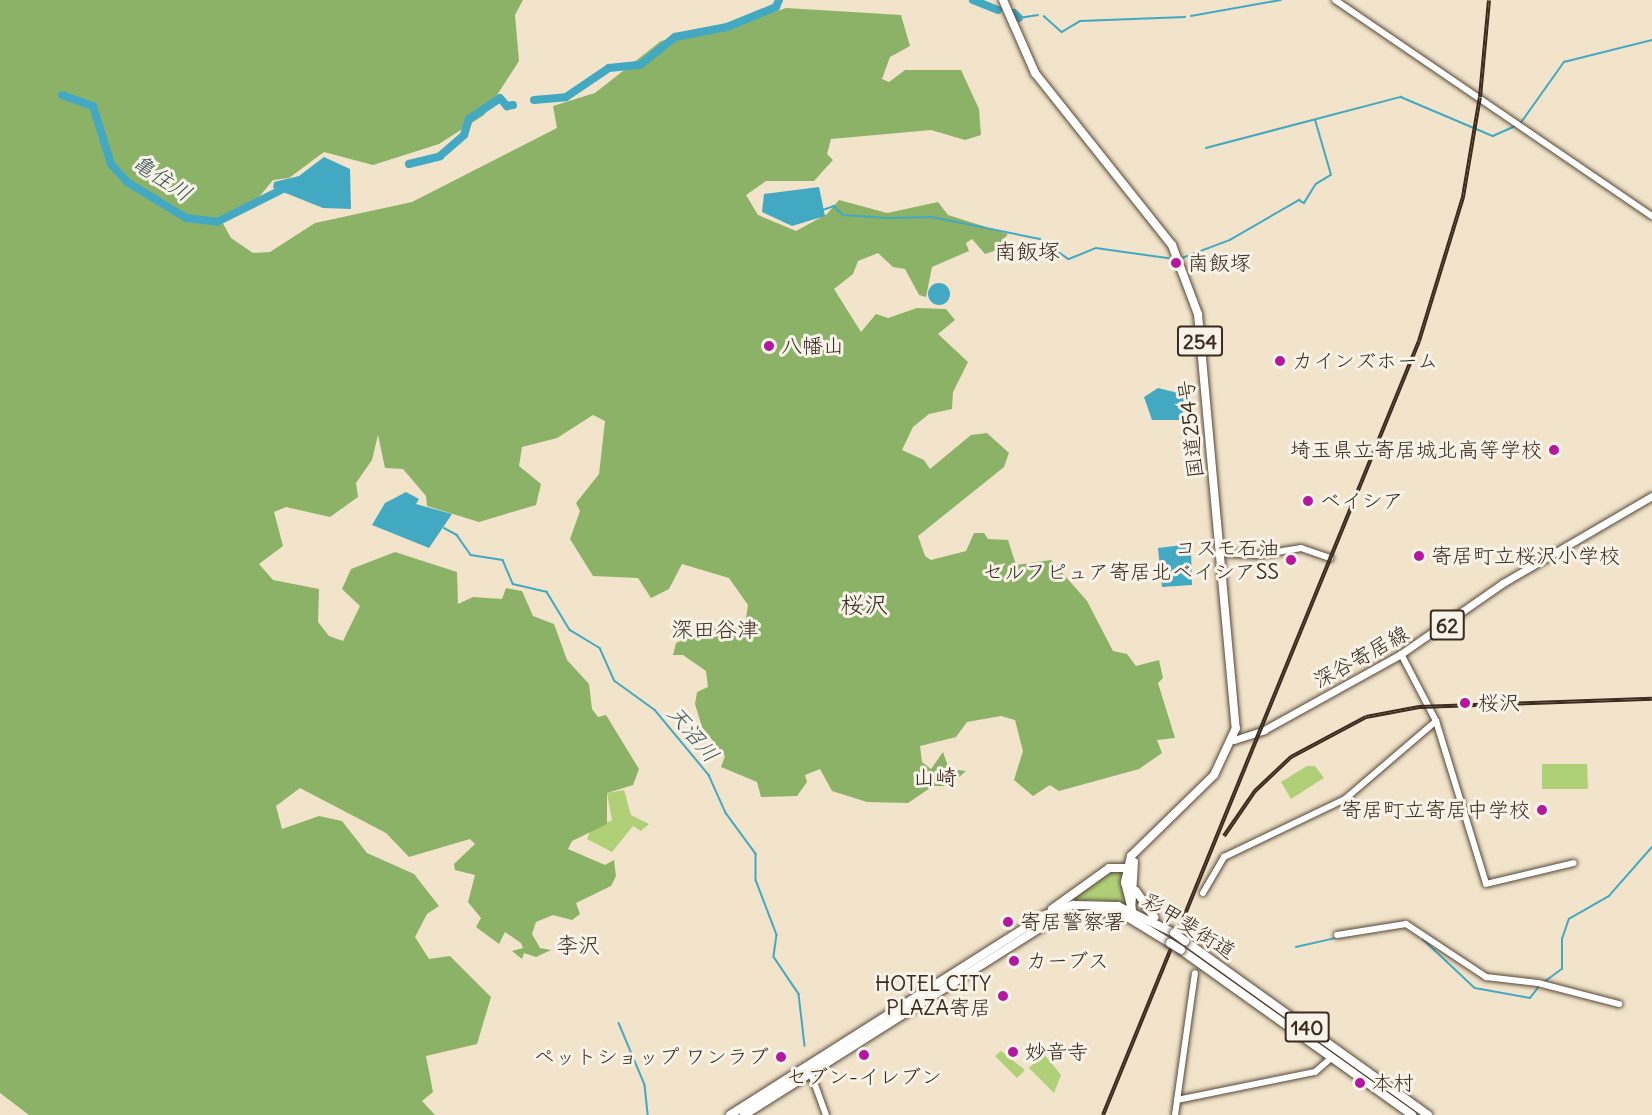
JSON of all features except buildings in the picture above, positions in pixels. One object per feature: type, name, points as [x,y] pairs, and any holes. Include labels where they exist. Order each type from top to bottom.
[{"type":"highway","name":"国道254号","points":[[1002,0],[1035,74],[1180,259],[1198,314],[1222,553],[1234,740]]},
{"type":"highway","points":[[1130,914],[1125,891],[1130,867],[1143,842],[1214,775],[1234,740]]},
{"type":"highway","points":[[1130,867],[1134,888],[1130,914]]},
{"type":"highway","points":[[1045,915],[1109,868],[1130,867]]},
{"type":"highway","points":[[1134,888],[1161,924]]},
{"type":"highway","name":"彩甲斐街道","points":[[744,1115],[809,1069],[1045,915],[1091,904],[1161,924],[1428,1115]]},
{"type":"highway","name":"彩甲斐街道","points":[[730,1115],[1048,922],[1089,911],[1130,914],[1412,1115]]},
{"type":"main road","name":"深谷寄居線","points":[[1234,740],[1264,730],[1401,654],[1503,583],[1652,496]]},
{"type":"street","points":[[1335,0],[1652,216]]},
{"type":"street","points":[[1222,553],[1258,555],[1301,548],[1330,558]]},
{"type":"street","points":[[1401,654],[1436,721],[1486,884],[1574,863]]},
{"type":"street","points":[[1203,893],[1224,857],[1345,799],[1436,721]]},
{"type":"street","points":[[1337,935],[1406,924],[1486,977],[1538,983],[1619,1004]]},
{"type":"street","points":[[1175,1115],[1195,973]]},
{"type":"street","points":[[1177,1100],[1315,1072],[1331,1058]]},
{"type":"street","points":[[809,1069],[826,1115]]},
{"type":"green space","points":[[0,0],[523,0],[515,15],[519,61],[484,115],[439,144],[373,165],[324,152],[289,178],[273,180],[259,197],[220,218],[231,238],[253,253],[270,252],[315,223],[412,202],[557,128],[553,106],[595,93],[661,41],[728,28],[786,8],[901,15],[910,46],[890,57],[882,79],[889,82],[905,70],[961,70],[979,109],[981,135],[965,140],[931,130],[831,139],[827,154],[833,160],[814,181],[766,181],[746,195],[758,215],[796,231],[827,214],[839,200],[887,213],[938,202],[948,215],[1008,234],[994,251],[985,254],[972,239],[966,243],[969,251],[932,267],[926,297],[919,295],[905,269],[893,267],[878,253],[858,261],[853,274],[834,289],[861,332],[876,314],[888,318],[917,308],[946,309],[955,320],[938,334],[968,362],[953,392],[952,409],[929,414],[913,427],[902,450],[924,460],[930,469],[971,435],[987,433],[1009,453],[1004,467],[918,536],[925,556],[931,560],[966,551],[974,533],[984,533],[988,539],[1008,540],[1016,565],[1051,560],[1087,601],[1113,651],[1127,654],[1136,666],[1159,660],[1163,678],[1158,683],[1175,738],[1157,740],[1162,753],[1139,769],[1059,791],[1050,785],[1033,796],[1014,780],[1023,751],[1015,720],[1001,716],[967,722],[956,737],[920,746],[922,762],[931,769],[943,752],[949,769],[966,771],[949,786],[933,786],[908,803],[867,802],[832,791],[820,769],[805,775],[807,782],[797,796],[761,797],[757,782],[721,767],[725,756],[702,727],[695,704],[697,692],[708,687],[706,671],[683,655],[673,655],[676,643],[715,625],[745,625],[748,605],[729,578],[682,564],[669,589],[651,598],[638,578],[593,576],[570,539],[580,511],[576,503],[599,474],[605,421],[593,415],[557,438],[522,447],[519,466],[541,484],[536,505],[479,522],[427,506],[426,496],[403,469],[385,468],[378,435],[372,460],[356,483],[358,497],[330,517],[286,507],[274,512],[283,546],[259,564],[273,580],[319,589],[318,622],[329,636],[343,641],[360,606],[342,589],[351,569],[395,552],[457,572],[458,604],[473,597],[502,599],[506,588],[522,591],[533,616],[554,624],[567,660],[589,684],[592,709],[598,717],[606,715],[639,769],[633,785],[607,793],[607,824],[572,841],[568,849],[605,865],[614,860],[616,876],[611,886],[576,903],[580,914],[572,920],[553,915],[536,922],[532,934],[540,948],[551,950],[536,957],[524,953],[522,959],[512,951],[523,948],[521,943],[505,932],[499,944],[476,927],[481,918],[468,902],[475,875],[455,870],[454,864],[475,844],[470,839],[409,857],[386,833],[300,788],[276,806],[282,829],[319,816],[342,821],[367,853],[414,874],[439,906],[427,914],[415,937],[429,959],[450,956],[491,997],[477,1044],[426,1056],[433,1092],[422,1101],[435,1115],[29,1115],[0,1093]]},
{"type":"green space","points":[[1542,764],[1587,764],[1588,789],[1542,789]]},
{"type":"green space","points":[[1307,766],[1315,766],[1324,778],[1291,799],[1281,782]]},
{"type":"green space","points":[[624,790],[631,815],[649,824],[641,831],[633,826],[612,852],[587,839],[590,831],[612,820],[607,793]]},
{"type":"green space","points":[[1125,868],[1127,904],[1092,900],[1062,905],[1114,870]]},
{"type":"green space","points":[[1039,1048],[1061,1075],[1054,1093],[1029,1068],[1034,1063],[1028,1058]]},
{"type":"green space","points":[[1001,1051],[1025,1070],[1017,1078],[995,1056]]},
{"type":"water","points":[[324,157],[350,169],[351,209],[323,208],[273,188],[274,182],[299,176]]},
{"type":"water","points":[[819,187],[825,216],[792,226],[762,212],[764,194]]},
{"type":"water","points":[[939,283],[947,286],[950,294],[947,302],[939,305],[931,302],[928,294],[931,286]]},
{"type":"water","points":[[1158,388],[1186,395],[1182,420],[1152,420],[1144,397]]},
{"type":"water","points":[[406,492],[419,499],[416,504],[452,514],[429,548],[372,525],[385,503]]},
{"type":"water","points":[[1183,545],[1191,551],[1192,585],[1162,587],[1158,548]]},
{"type":"waterway","name":"亀住川","points":[[534,100],[566,97],[609,68],[640,65],[675,37],[727,27],[776,7],[779,0]]},
{"type":"waterway","name":"亀住川","points":[[973,0],[998,10]]},
{"type":"waterway","points":[[1191,16],[1281,0]]},
{"type":"waterway","name":"亀住川","points":[[1014,13],[1019,18]]},
{"type":"waterway","points":[[1019,18],[1038,15]]},
{"type":"waterway","points":[[1044,16],[1062,32],[1080,21],[1185,17]]},
{"type":"waterway","points":[[1520,124],[1564,62],[1652,40]]},
{"type":"waterway","name":"亀住川","points":[[62,95],[93,106],[111,164],[127,182],[186,218],[217,222],[285,188]]},
{"type":"waterway","points":[[1206,148],[1401,97],[1493,136],[1515,126]]},
{"type":"waterway","name":"亀住川","points":[[409,164],[440,156],[464,135],[469,119],[500,98],[507,106],[513,105]]},
{"type":"waterway","points":[[1182,258],[1230,240],[1299,200],[1304,203],[1316,184],[1331,175],[1315,120]]},
{"type":"waterway","points":[[823,210],[834,206],[843,215],[887,218],[932,217],[1040,239],[1069,259],[1096,248],[1174,259]]},
{"type":"waterway","name":"天沼川","points":[[444,528],[457,535],[471,555],[503,560],[513,584],[547,592],[570,630],[600,648],[615,681],[655,710],[709,775],[726,813],[756,854],[756,880],[777,935],[774,957],[799,994],[805,1046]]},
{"type":"waterway","points":[[1544,982],[1562,969],[1562,939],[1569,919],[1609,896],[1652,847]]},
{"type":"waterway","points":[[1296,947],[1336,938]]},
{"type":"waterway","points":[[1423,939],[1475,988],[1530,998],[1540,985]]},
{"type":"waterway","points":[[619,1023],[645,1085],[648,1115]]},
{"type":"railway","points":[[1103,1115],[1419,341],[1463,197],[1480,97],[1489,0]]},
{"type":"railway","points":[[1224,836],[1255,791],[1291,757],[1366,717],[1419,707],[1652,699]]},
{"type":"place","name":"南飯塚","points":[[1176,263]]},
{"type":"place","name":"八幡山","points":[[769,346]]},
{"type":"place","name":"カインズホーム","points":[[1280,361]]},
{"type":"place","name":"埼玉県立寄居城北高等学校","points":[[1554,450]]},
{"type":"place","name":"ベイシア","points":[[1308,501]]},
{"type":"place","name":"寄居町立桜沢小学校","points":[[1419,556]]},
{"type":"place","name":"コスモ石油 セルフピュア寄居北ベイシアSS","points":[[1291,560]]},
{"type":"place","name":"桜沢","points":[[1465,703]]},
{"type":"place","name":"寄居町立寄居中学校","points":[[1542,810]]},
{"type":"place","name":"寄居警察署","points":[[1008,922]]},
{"type":"place","name":"カーブス","points":[[1014,961]]},
{"type":"place","name":"HOTEL CITY PLAZA寄居","points":[[1003,996]]},
{"type":"place","name":"妙音寺","points":[[1013,1052]]},
{"type":"place","name":"セブン-イレブン","points":[[864,1055]]},
{"type":"place","name":"ペットショップ ワンラブ","points":[[781,1057]]},
{"type":"place","name":"本村","points":[[1360,1083]]},
{"type":"district","name":"南飯塚","points":[[1027,252]]},
{"type":"district","name":"桜沢","points":[[864,605]]},
{"type":"district","name":"深田谷津","points":[[715,630]]},
{"type":"district","name":"山崎","points":[[935,778]]},
{"type":"district","name":"李沢","points":[[578,946]]}]
